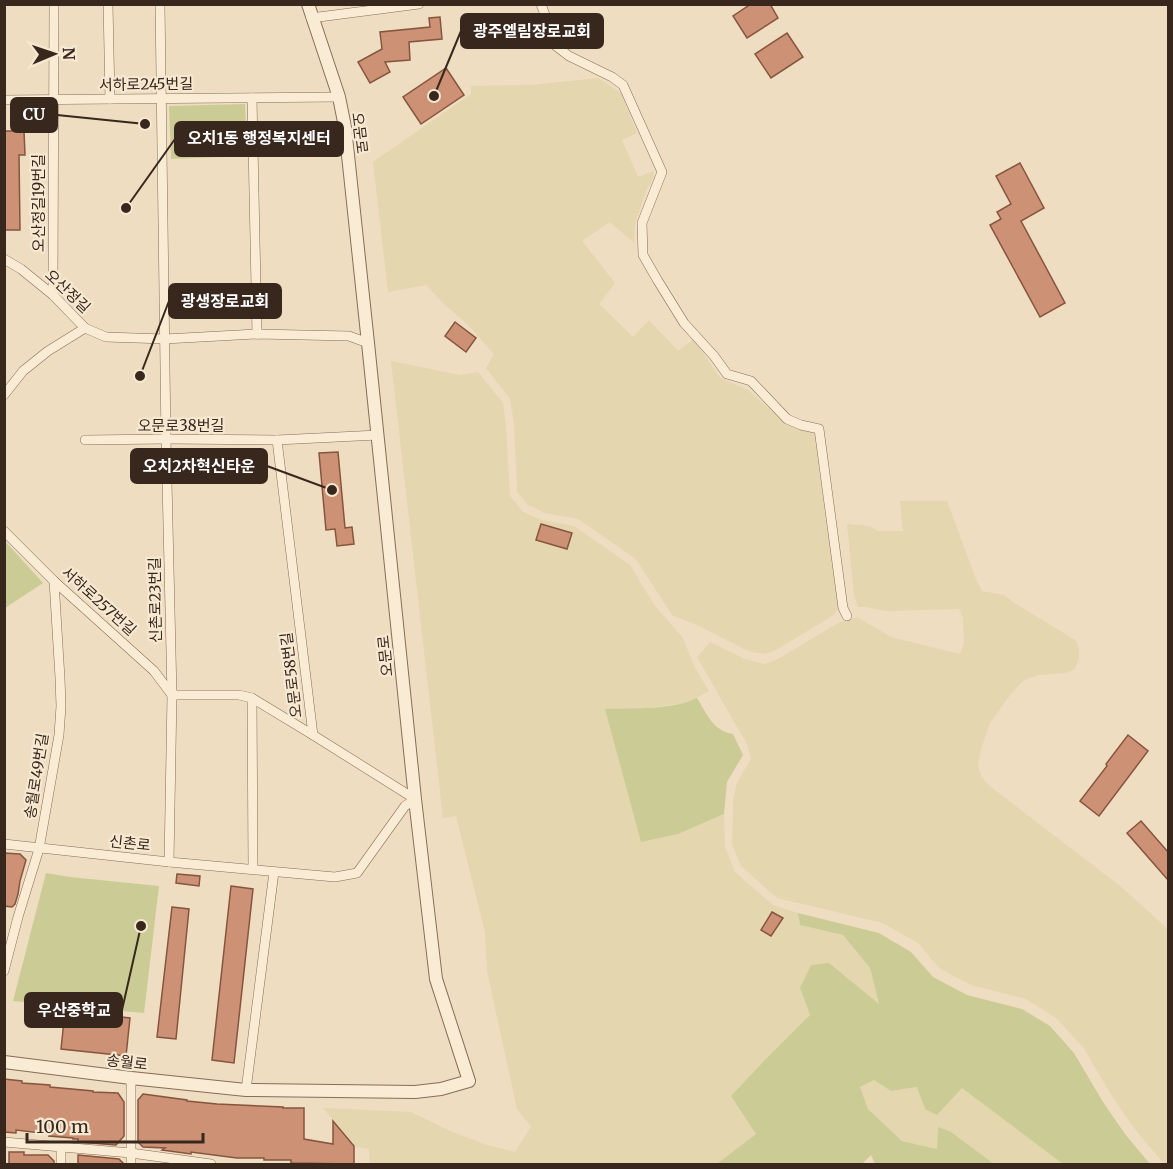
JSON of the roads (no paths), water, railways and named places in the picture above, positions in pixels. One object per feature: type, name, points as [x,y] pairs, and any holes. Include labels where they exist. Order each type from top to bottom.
[{"type":"street","name":"오산정길19번길","points":[[53,295],[54,4]]},
{"type":"street","points":[[108,4],[110,99]]},
{"type":"street","name":"신촌로23번길","points":[[160,4],[172,695],[169,862]]},
{"type":"street","name":"오문로","points":[[246,1090],[414,1092],[441,1089],[470,1081],[436,979],[345,127],[339,97],[308,4]]},
{"type":"street","points":[[311,18],[419,4]]},
{"type":"street","points":[[541,4],[552,43],[569,56],[612,77],[623,85],[662,172],[642,223],[643,255],[684,323],[727,374],[751,381],[787,419],[819,429],[843,608],[847,616]]},
{"type":"street","name":"서하로245번길","points":[[4,100],[339,97]]},
{"type":"street","points":[[252,98],[257,334]]},
{"type":"street","name":"오산정길","points":[[4,259],[21,269],[53,295],[85,328],[106,337],[165,339],[257,334],[349,336],[368,343]]},
{"type":"street","points":[[4,395],[23,371],[48,351],[85,328]]},
{"type":"street","name":"오문로38번길","points":[[85,440],[277,440],[378,435]]},
{"type":"street","name":"오문로58번길","points":[[277,440],[313,735]]},
{"type":"street","name":"서하로257번길","points":[[4,531],[54,581],[154,671],[172,695]]},
{"type":"street","name":"송월로49번길","points":[[4,971],[39,849],[59,735],[61,706],[54,581]]},
{"type":"street","name":"오문로58번길","points":[[172,695],[238,695],[252,698],[415,799]]},
{"type":"street","points":[[252,698],[253,869]]},
{"type":"street","name":"신촌로","points":[[4,844],[335,877],[357,873],[405,806],[415,799]]},
{"type":"street","points":[[246,1090],[274,872]]},
{"type":"street","name":"송월로","points":[[4,1062],[246,1090]]},
{"type":"street","points":[[131,1078],[131,1164]]},
{"type":"street","points":[[4,1142],[131,1153],[205,1164]]},
{"type":"street","points":[[61,1147],[61,1164]]},
{"type":"place","name":"광주엘림장로교회","points":[[434,96]]},
{"type":"place","name":"CU","points":[[145,124]]},
{"type":"place","name":"오치1동 행정복지센터","points":[[126,208]]},
{"type":"place","name":"광생장로교회","points":[[140,376]]},
{"type":"place","name":"오치2차혁신타운","points":[[332,490]]},
{"type":"place","name":"우산중학교","points":[[141,926]]}]
